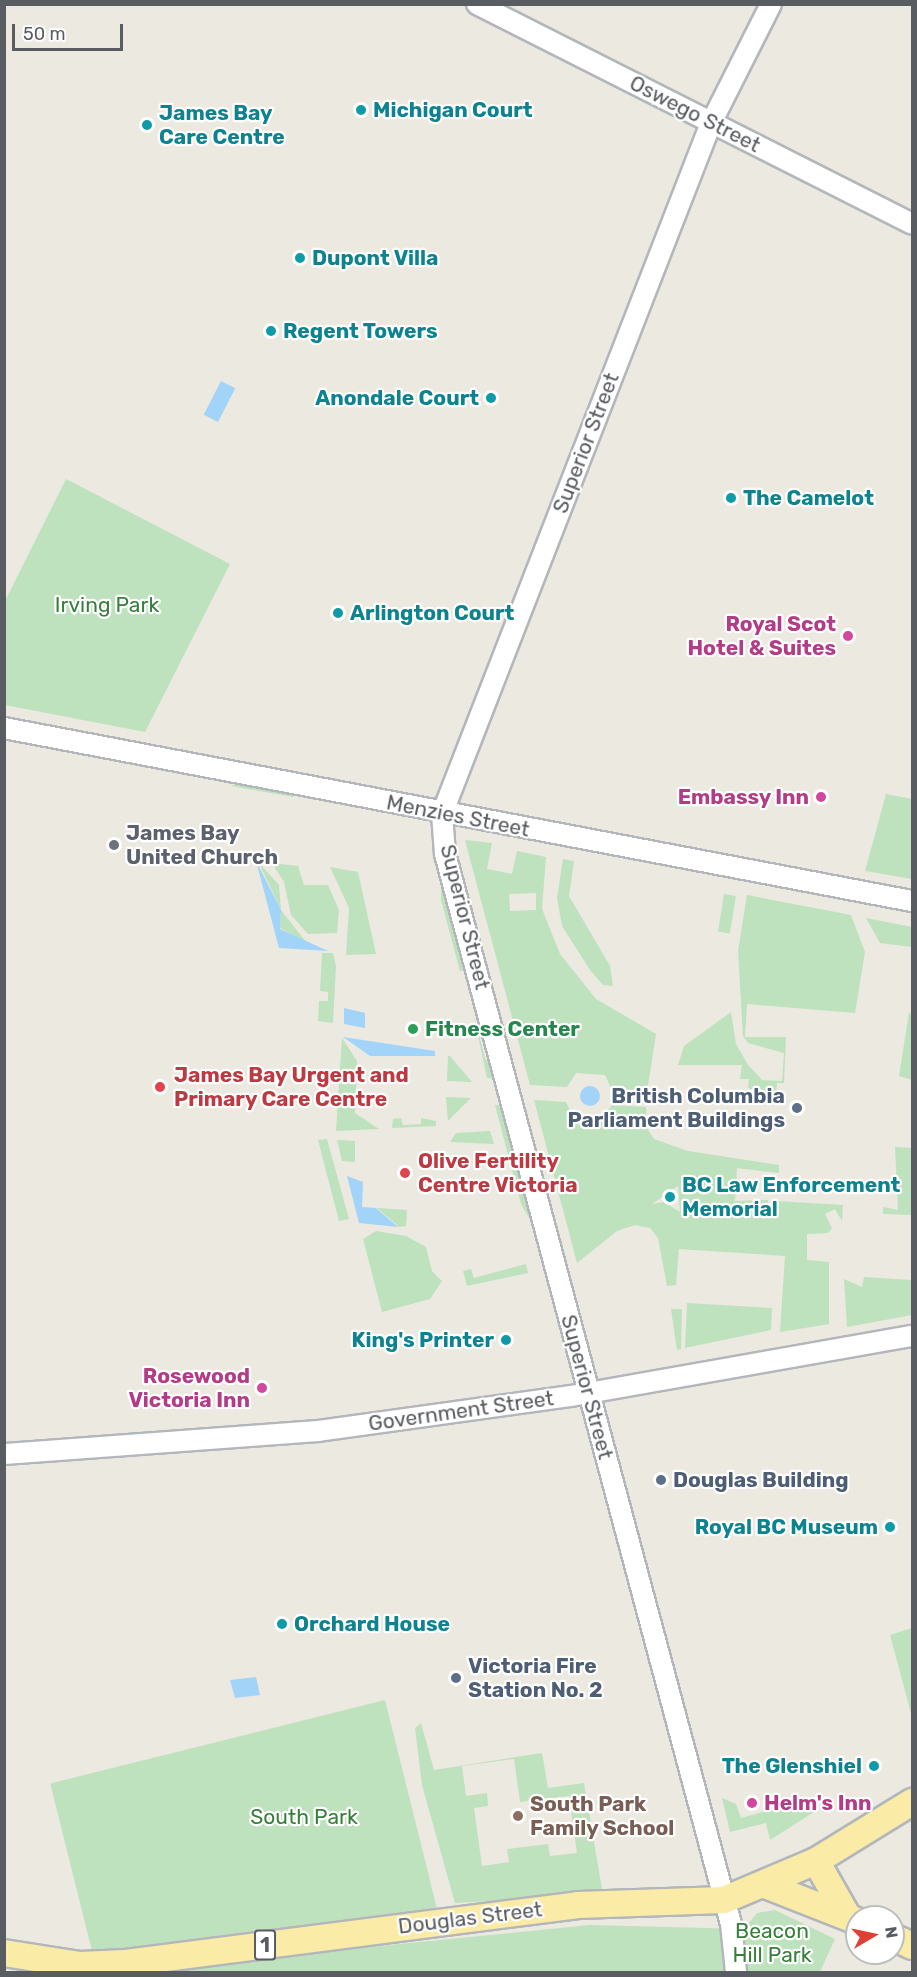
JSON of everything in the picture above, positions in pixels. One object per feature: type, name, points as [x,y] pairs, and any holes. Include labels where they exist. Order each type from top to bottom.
[{"type":"main road","name":"Douglas Street","points":[[4,1953],[80,1965],[126,1964],[578,1905],[724,1900],[816,1862],[912,1802]]},
{"type":"main road","points":[[816,1862],[845,1907]]},
{"type":"main road","points":[[765,1885],[845,1916]]},
{"type":"street","name":"Oswego Street","points":[[477,4],[912,224]]},
{"type":"street","name":"Superior Street","points":[[736,1972],[724,1900],[445,854],[442,814],[711,123],[771,4]]},
{"type":"street","name":"Menzies Street","points":[[4,728],[442,814],[912,902]]},
{"type":"street","name":"Government Street","points":[[4,1454],[318,1431],[589,1393],[912,1336]]},
{"type":"green space","name":"Irving Park","points":[[66,479],[230,564],[145,732],[5,705],[5,601]]},
{"type":"green space","points":[[243,782],[294,793],[293,797],[231,786]]},
{"type":"green space","points":[[886,794],[912,799],[912,879],[865,871]]},
{"type":"green space","points":[[465,840],[492,843],[487,869],[512,874],[517,851],[546,857],[542,909],[560,954],[596,999],[656,1034],[647,1092],[612,1090],[605,1075],[576,1073],[567,1087],[530,1085]],"holes":[[[536,893],[536,910],[510,911],[509,894]]]},
{"type":"green space","points":[[563,859],[574,861],[569,896],[610,966],[613,986],[603,985],[590,970],[562,926],[557,898]]},
{"type":"green space","points":[[259,863],[279,885],[281,910]]},
{"type":"green space","points":[[272,863],[298,866],[304,885],[328,885],[339,910],[337,933],[308,934],[291,915],[284,882]]},
{"type":"green space","points":[[330,867],[358,872],[376,954],[346,955],[349,908]]},
{"type":"green space","points":[[441,876],[461,944],[465,970],[460,971],[441,900]]},
{"type":"green space","points":[[724,894],[736,896],[730,933],[718,932]]},
{"type":"green space","points":[[747,895],[851,915],[865,952],[855,1013],[747,1004],[745,1037],[786,1037],[784,1083],[777,1083],[776,1096],[748,1088],[749,1079],[740,1079],[742,1065],[678,1065],[684,1046],[731,1012],[736,1044],[748,1065],[762,1080],[782,1081],[784,1053],[748,1043],[743,1036],[738,951]]},
{"type":"green space","points":[[281,910],[306,942],[280,928]]},
{"type":"green space","points":[[866,918],[912,927],[912,947],[880,943]]},
{"type":"green space","points":[[322,953],[333,953],[336,966],[333,1023],[318,1021],[319,1001],[328,1001],[328,992],[320,991]]},
{"type":"green space","points":[[473,1012],[485,1058],[500,1079],[487,1078]]},
{"type":"green space","points":[[909,1013],[912,1014],[912,1080],[899,1076]]},
{"type":"green space","points":[[342,1038],[357,1061],[355,1113],[379,1129],[336,1131]]},
{"type":"green space","points":[[448,1056],[450,1056],[472,1082],[447,1081]]},
{"type":"green space","points":[[446,1097],[471,1098],[448,1121]]},
{"type":"green space","points":[[534,1100],[566,1102],[573,1117],[602,1119],[612,1105],[646,1107],[647,1128],[654,1139],[688,1151],[779,1165],[779,1173],[737,1168],[735,1201],[768,1200],[768,1207],[775,1207],[775,1201],[843,1205],[842,1221],[835,1209],[825,1214],[832,1228],[828,1233],[807,1234],[807,1260],[829,1262],[829,1324],[780,1332],[785,1256],[679,1249],[676,1285],[667,1286],[658,1238],[650,1228],[635,1225],[617,1231],[577,1263]],"holes":[[[678,1186],[680,1212],[664,1202],[652,1204]]]},
{"type":"green space","points":[[495,1105],[507,1105],[535,1228],[521,1204]]},
{"type":"green space","points":[[401,1118],[403,1125],[421,1124],[421,1118],[436,1121],[436,1126],[392,1128],[393,1119]]},
{"type":"green space","points":[[490,1131],[494,1144],[450,1142],[456,1133]]},
{"type":"green space","points":[[327,1139],[349,1219],[339,1221],[318,1140]]},
{"type":"green space","points":[[337,1140],[355,1141],[355,1162],[342,1161]]},
{"type":"green space","points":[[895,1147],[912,1148],[912,1215],[883,1214],[883,1207],[898,1210]]},
{"type":"green space","points":[[377,1208],[407,1210],[406,1226],[399,1227]]},
{"type":"green space","points":[[376,1231],[406,1236],[426,1247],[432,1271],[442,1281],[430,1299],[382,1312],[363,1239]]},
{"type":"green space","points":[[526,1264],[528,1273],[467,1286],[463,1271],[471,1269],[474,1278]]},
{"type":"green space","points":[[864,1277],[912,1280],[912,1315],[847,1327],[844,1279],[862,1287]]},
{"type":"green space","points":[[687,1303],[772,1308],[771,1330],[685,1348]]},
{"type":"green space","points":[[671,1309],[682,1309],[681,1349],[677,1350]]},
{"type":"green space","points":[[912,1628],[912,1717],[890,1635]]},
{"type":"green space","name":"South Park","points":[[385,1700],[437,1908],[179,1972],[97,1972],[50,1783]]},
{"type":"green space","points":[[421,1723],[434,1770],[542,1753],[548,1788],[584,1783],[603,1895],[455,1903],[422,1785],[415,1728]],"holes":[[[514,1759],[520,1802],[569,1796],[577,1853],[550,1856],[548,1844],[507,1849],[509,1862],[482,1866],[474,1808],[488,1806],[487,1793],[466,1796],[462,1766]]]},
{"type":"green space","points":[[722,1798],[736,1804],[741,1818],[786,1806],[796,1811],[813,1806],[814,1812],[770,1840],[766,1823],[730,1832]]},
{"type":"green space","name":"Beacon Hill Park","points":[[775,1910],[835,1939],[820,1972],[120,1972],[590,1925],[744,1929],[757,1913]]},
{"type":"water","points":[[221,381],[235,388],[218,422],[204,415]]},
{"type":"water","points":[[256,861],[281,910],[280,929],[328,951],[279,948]]},
{"type":"water","points":[[344,1008],[365,1013],[365,1028],[344,1024]]},
{"type":"water","points":[[343,1037],[435,1051],[435,1056],[370,1056]]},
{"type":"water","points":[[590,1086],[597,1089],[600,1096],[597,1103],[590,1106],[583,1103],[580,1096],[583,1089]]},
{"type":"water","points":[[347,1176],[363,1182],[362,1207],[376,1208],[398,1227],[359,1223]]},
{"type":"water","points":[[256,1677],[260,1695],[235,1698],[230,1680]]},
{"type":"place","name":"Michigan Court","points":[[361,110]]},
{"type":"place","name":"James Bay Care Centre","points":[[147,125]]},
{"type":"place","name":"Dupont Villa","points":[[300,258]]},
{"type":"place","name":"Regent Towers","points":[[271,331]]},
{"type":"place","name":"Anondale Court","points":[[491,398]]},
{"type":"place","name":"The Camelot","points":[[731,498]]},
{"type":"place","name":"Arlington Court","points":[[338,613]]},
{"type":"place","name":"Royal Scot Hotel & Suites","points":[[848,636]]},
{"type":"place","name":"Embassy Inn","points":[[821,797]]},
{"type":"place","name":"James Bay United Church","points":[[114,845]]},
{"type":"place","name":"Fitness Center","points":[[413,1029]]},
{"type":"place","name":"James Bay Urgent and Primary Care Centre","points":[[160,1087]]},
{"type":"place","name":"British Columbia Parliament Buildings","points":[[797,1108]]},
{"type":"place","name":"Olive Fertility Centre Victoria","points":[[405,1173]]},
{"type":"place","name":"BC Law Enforcement Memorial","points":[[670,1197]]},
{"type":"place","name":"King's Printer","points":[[506,1340]]},
{"type":"place","name":"Rosewood Victoria Inn","points":[[262,1388]]},
{"type":"place","name":"Douglas Building","points":[[661,1480]]},
{"type":"place","name":"Royal BC Museum","points":[[890,1527]]},
{"type":"place","name":"Orchard House","points":[[282,1624]]},
{"type":"place","name":"Victoria Fire Station No. 2","points":[[456,1678]]},
{"type":"place","name":"The Glenshiel","points":[[874,1766]]},
{"type":"place","name":"Helm's Inn","points":[[752,1803]]},
{"type":"place","name":"South Park Family School","points":[[518,1816]]}]
